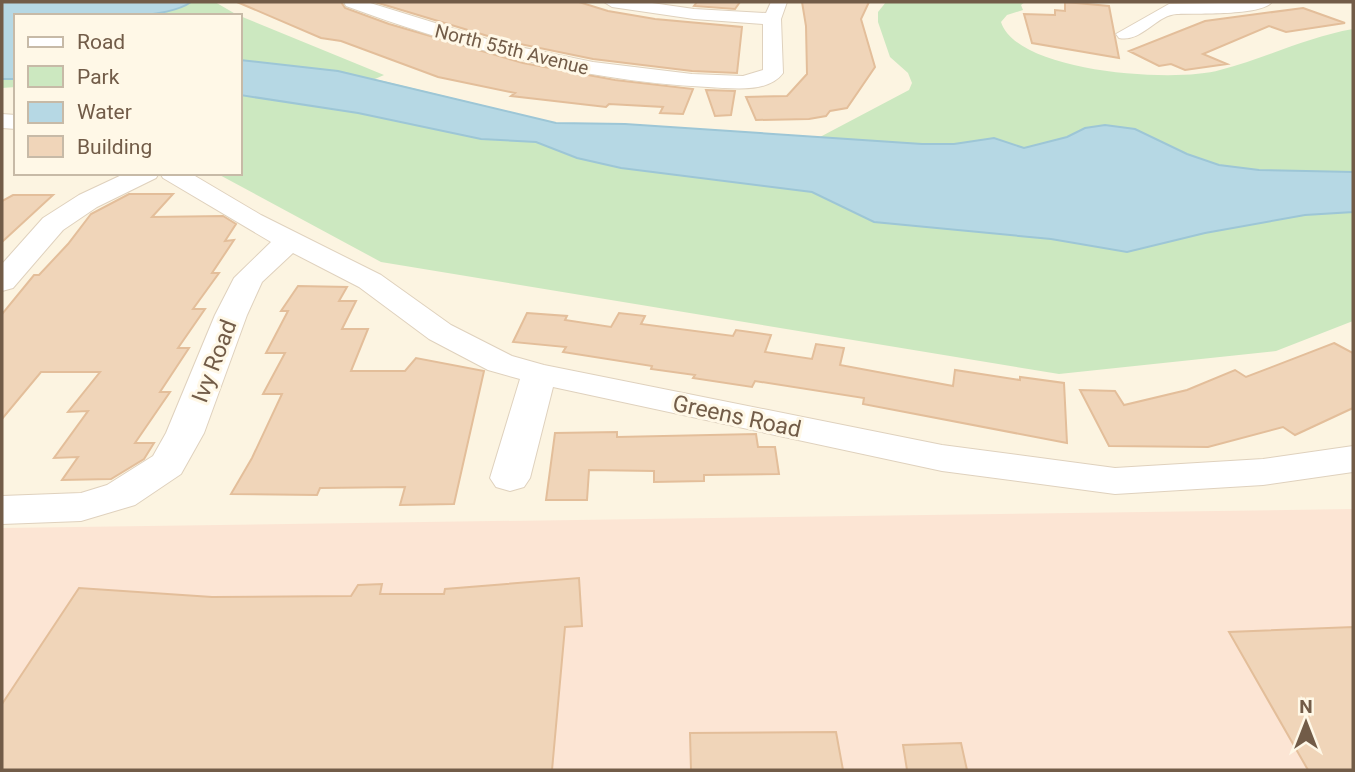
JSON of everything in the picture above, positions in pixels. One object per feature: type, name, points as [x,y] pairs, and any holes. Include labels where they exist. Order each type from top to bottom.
[{"type":"street","name":"North 55th Avenue","points":[[352,2],[420,27],[501,51],[564,65],[706,81],[759,80],[773,73],[775,10]]},
{"type":"street","points":[[612,2],[694,14],[775,10]]},
{"type":"street","points":[[1150,2],[1168,9],[1217,9],[1264,2]]},
{"type":"street","points":[[1125,34],[1168,9]]},
{"type":"street","points":[[2,282],[52,224],[88,201],[143,175]]},
{"type":"street","name":"Greens Road","points":[[175,175],[251,221],[370,281],[440,332],[500,363],[539,374],[942,458],[1115,481],[1263,472],[1353,459]]},
{"type":"street","name":"Ivy Road","points":[[2,510],[81,507],[121,495],[167,465],[185,433],[231,315],[249,278],[289,241]]},
{"type":"street","points":[[510,478],[539,374]]},
{"type":"shaded area","points":[[1353,509],[1353,770],[2,770],[2,528]]},
{"type":"green space","points":[[2,2],[215,2],[236,14],[14,14],[14,87],[2,88]]},
{"type":"green space","points":[[886,2],[1025,2],[1021,5],[1023,10],[1007,15],[1001,22],[1013,39],[1036,53],[1066,63],[1136,74],[1199,74],[1220,70],[1319,37],[1353,29],[1353,321],[1276,351],[1059,374],[381,262],[220,175],[242,175],[242,17],[384,75],[375,79],[556,123],[625,124],[820,137],[909,90],[912,83],[908,73],[890,57],[878,22],[878,12]]},
{"type":"water","points":[[2,2],[191,2],[176,9],[148,14],[14,14],[14,79],[2,79]]},
{"type":"water","points":[[242,60],[338,71],[556,123],[625,124],[922,144],[954,144],[994,138],[1024,148],[1067,137],[1085,128],[1105,125],[1135,129],[1187,154],[1219,165],[1259,170],[1353,172],[1353,212],[1305,215],[1205,233],[1127,252],[1051,239],[874,222],[812,192],[621,168],[577,158],[536,142],[481,139],[358,113],[242,95]]},
{"type":"building","points":[[237,2],[341,2],[345,8],[389,24],[523,63],[615,80],[693,89],[683,114],[660,113],[663,107],[609,104],[606,107],[511,96],[515,93],[438,77],[341,41],[321,38]]},
{"type":"building","points":[[375,2],[579,2],[608,11],[655,19],[742,27],[737,73],[692,71],[593,59],[501,40]]},
{"type":"building","points":[[697,2],[740,2],[735,9],[694,6]]},
{"type":"building","points":[[802,2],[869,2],[861,19],[875,67],[847,108],[809,119],[756,120],[746,97],[787,96],[807,74],[806,26]]},
{"type":"building","points":[[1065,2],[1109,6],[1119,58],[1032,43],[1024,14],[1055,15],[1055,10],[1065,11]]},
{"type":"building","points":[[1303,8],[1345,23],[1286,32],[1269,26],[1203,54],[1227,64],[1185,70],[1171,64],[1159,66],[1129,51],[1205,21]]},
{"type":"building","points":[[706,90],[735,91],[731,115],[715,116]]},
{"type":"building","points":[[129,194],[173,194],[152,217],[223,216],[236,224],[225,241],[234,240],[212,273],[219,273],[193,309],[205,309],[178,348],[189,348],[160,392],[170,392],[135,443],[154,443],[144,459],[111,479],[62,480],[78,457],[54,458],[88,411],[68,412],[100,372],[41,372],[2,419],[2,314],[34,275],[39,275],[68,244],[91,214]]},
{"type":"building","points":[[13,195],[53,195],[2,242],[2,201]]},
{"type":"building","points":[[298,286],[347,287],[339,301],[356,301],[342,329],[368,329],[351,371],[405,371],[416,358],[484,371],[454,504],[400,505],[405,487],[320,488],[317,495],[231,494],[252,458],[282,394],[263,394],[285,353],[266,353],[288,311],[281,311]]},
{"type":"building","points":[[527,313],[567,316],[565,320],[611,327],[619,313],[645,316],[641,324],[733,336],[736,330],[771,335],[765,352],[812,359],[816,344],[844,348],[840,365],[953,386],[955,370],[1020,380],[1020,377],[1064,383],[1067,443],[863,404],[864,398],[755,381],[752,387],[693,378],[695,375],[651,369],[652,366],[563,352],[566,347],[513,342]]},
{"type":"building","points":[[1334,343],[1353,353],[1353,408],[1295,435],[1283,427],[1208,447],[1109,446],[1080,390],[1115,391],[1124,405],[1187,390],[1235,370],[1246,377]]},
{"type":"building","points":[[617,432],[617,437],[756,434],[758,447],[775,447],[779,474],[704,475],[704,481],[654,482],[654,471],[589,470],[587,500],[546,500],[555,433]]},
{"type":"building","points":[[579,578],[582,626],[565,627],[552,770],[2,770],[2,704],[79,588],[212,597],[351,596],[358,585],[382,584],[380,594],[444,594],[445,589]]},
{"type":"building","points":[[1353,627],[1353,770],[1308,770],[1229,632]]},
{"type":"building","points":[[836,732],[843,770],[691,770],[690,733]]},
{"type":"building","points":[[961,743],[967,770],[907,770],[903,745]]}]
